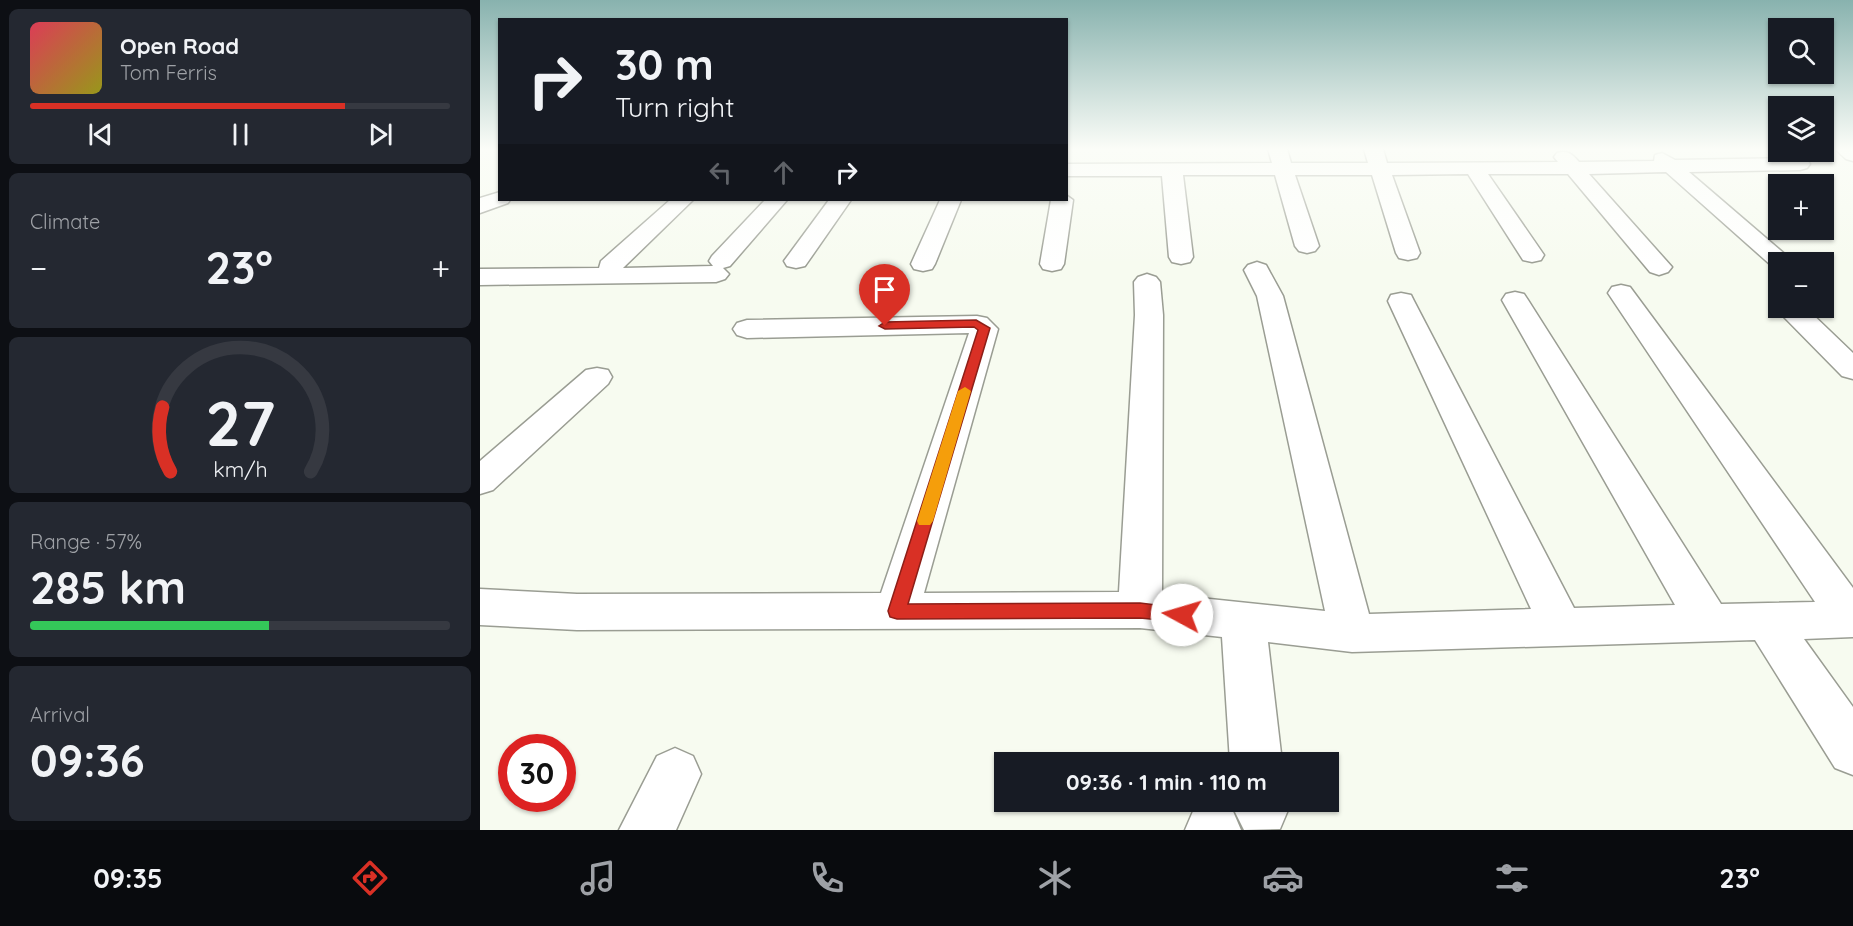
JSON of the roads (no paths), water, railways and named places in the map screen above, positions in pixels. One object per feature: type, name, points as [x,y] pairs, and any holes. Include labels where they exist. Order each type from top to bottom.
[{"type":"street","points":[[1179,188],[1181,257]]},
{"type":"street","points":[[1288,188],[1307,246]]},
{"type":"street","points":[[1386,188],[1408,253]]},
{"type":"street","points":[[1490,188],[1532,255]]},
{"type":"street","points":[[1591,188],[1659,267]]},
{"type":"street","points":[[1695,188],[1770,252]]},
{"type":"street","points":[[480,206],[498,199]]},
{"type":"street","points":[[610,266],[681,201]]},
{"type":"street","points":[[480,277],[718,268],[775,201]]},
{"type":"street","points":[[796,261],[839,201]]},
{"type":"street","points":[[923,264],[950,201]]},
{"type":"street","points":[[1052,264],[1062,201]]},
{"type":"street","points":[[1257,270],[1270,296],[1352,633]]},
{"type":"street","points":[[1140,610],[1149,315],[1147,282]]},
{"type":"street","points":[[1621,293],[1852,619]]},
{"type":"street","points":[[1515,300],[1708,621]]},
{"type":"street","points":[[1401,301],[1562,628]]},
{"type":"street","points":[[1801,318],[1853,370]]},
{"type":"street","points":[[747,329],[976,324],[984,328],[897,611]]},
{"type":"street","points":[[480,481],[597,377]]},
{"type":"street","points":[[480,607],[577,612],[1140,610],[1352,633],[1562,628],[1708,621],[1768,623],[1852,619]]},
{"type":"street","points":[[1242,752],[1243,621]]},
{"type":"street","points":[[1768,623],[1853,750]]},
{"type":"street","points":[[647,830],[675,774]]}]
